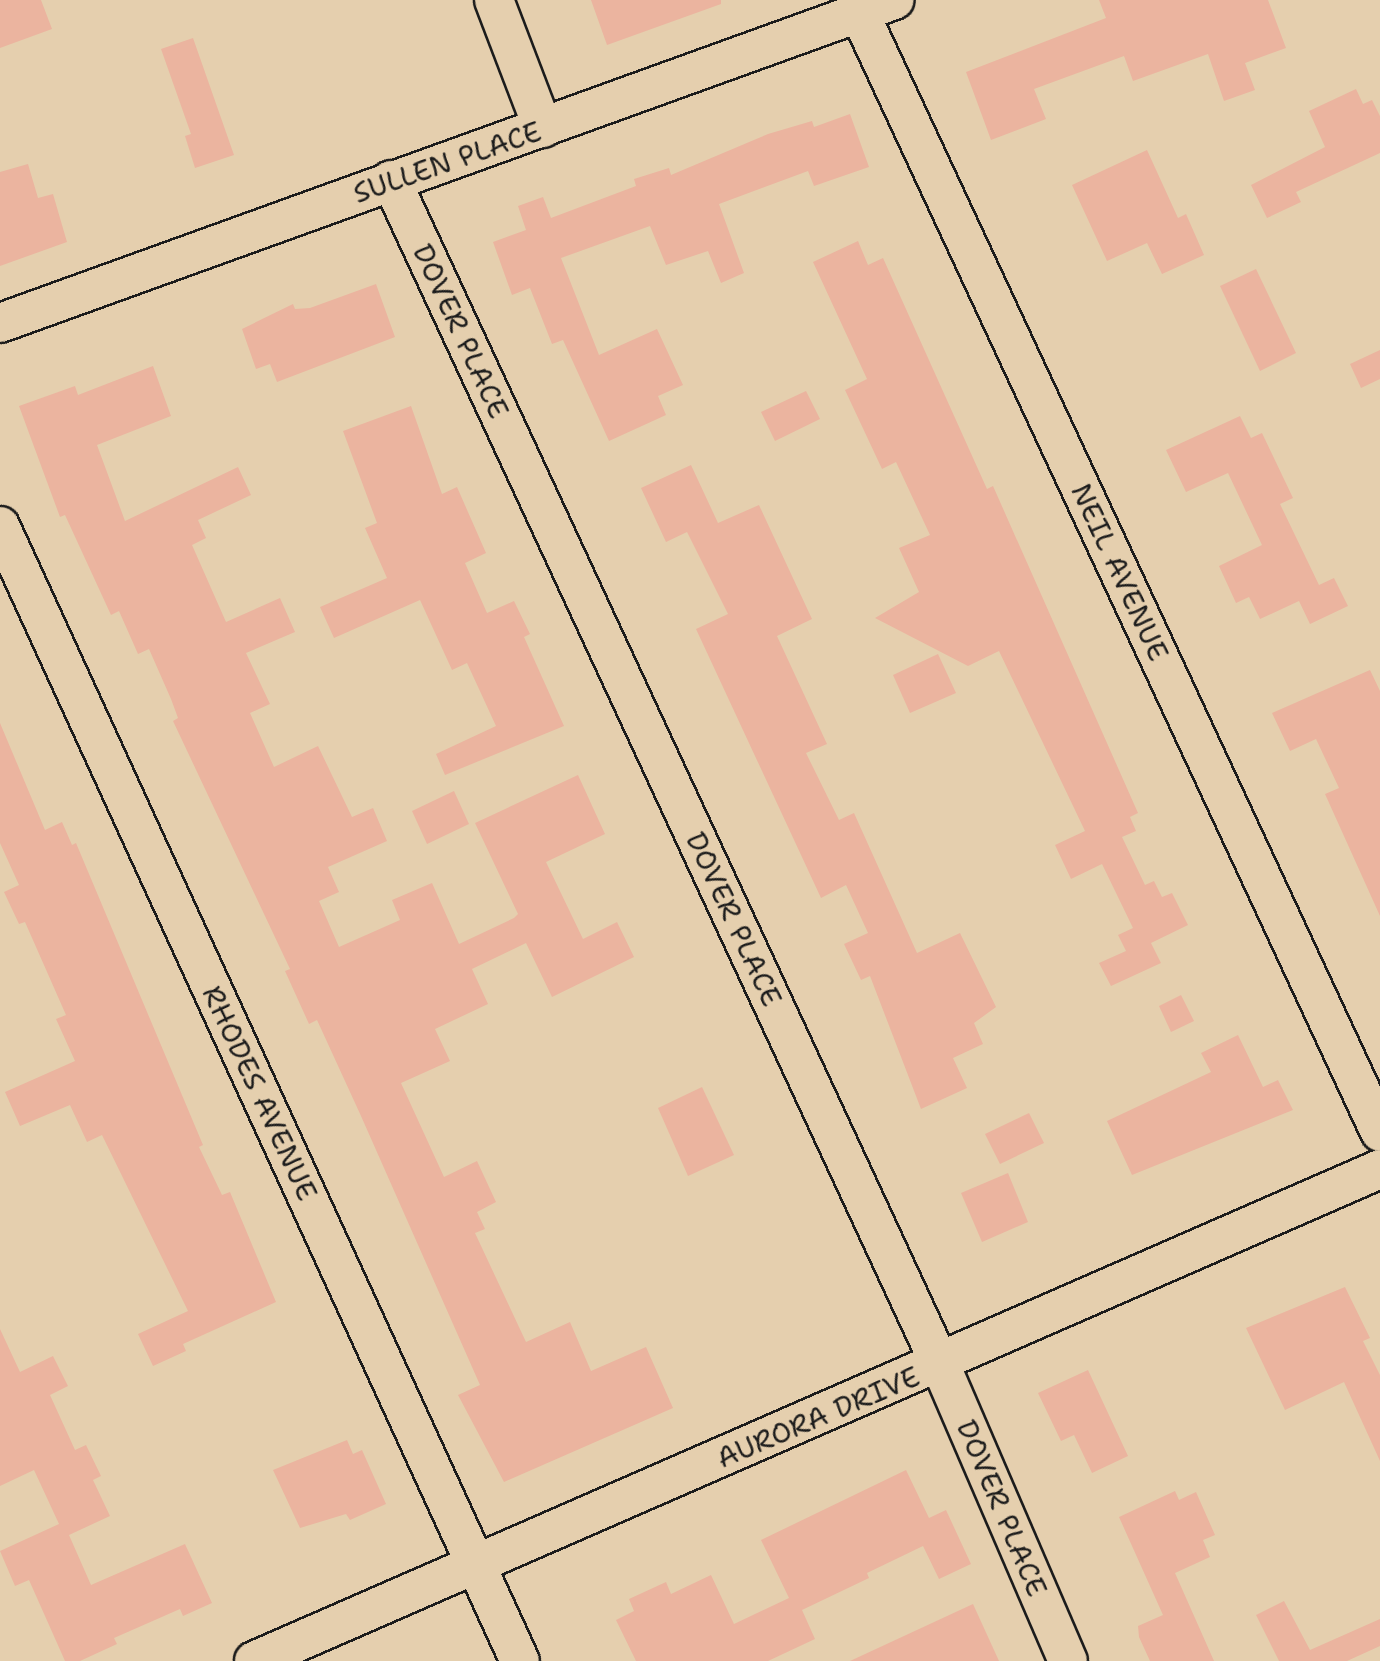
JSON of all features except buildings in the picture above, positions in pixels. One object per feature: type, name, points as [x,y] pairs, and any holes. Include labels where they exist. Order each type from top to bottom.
[{"type":"street","points":[[494,0],[543,128]]},
{"type":"street","name":"SULLEN PLACE","points":[[0,323],[876,6]]},
{"type":"street","name":"NEIL AVENUE","points":[[876,6],[1380,1132]]},
{"type":"street","name":"DOVER PLACE","points":[[391,180],[940,1364],[1068,1661]]},
{"type":"street","name":"RHODES AVENUE","points":[[0,526],[520,1661]]},
{"type":"street","name":"AURORA DRIVE","points":[[254,1661],[940,1364],[1380,1169]]}]
